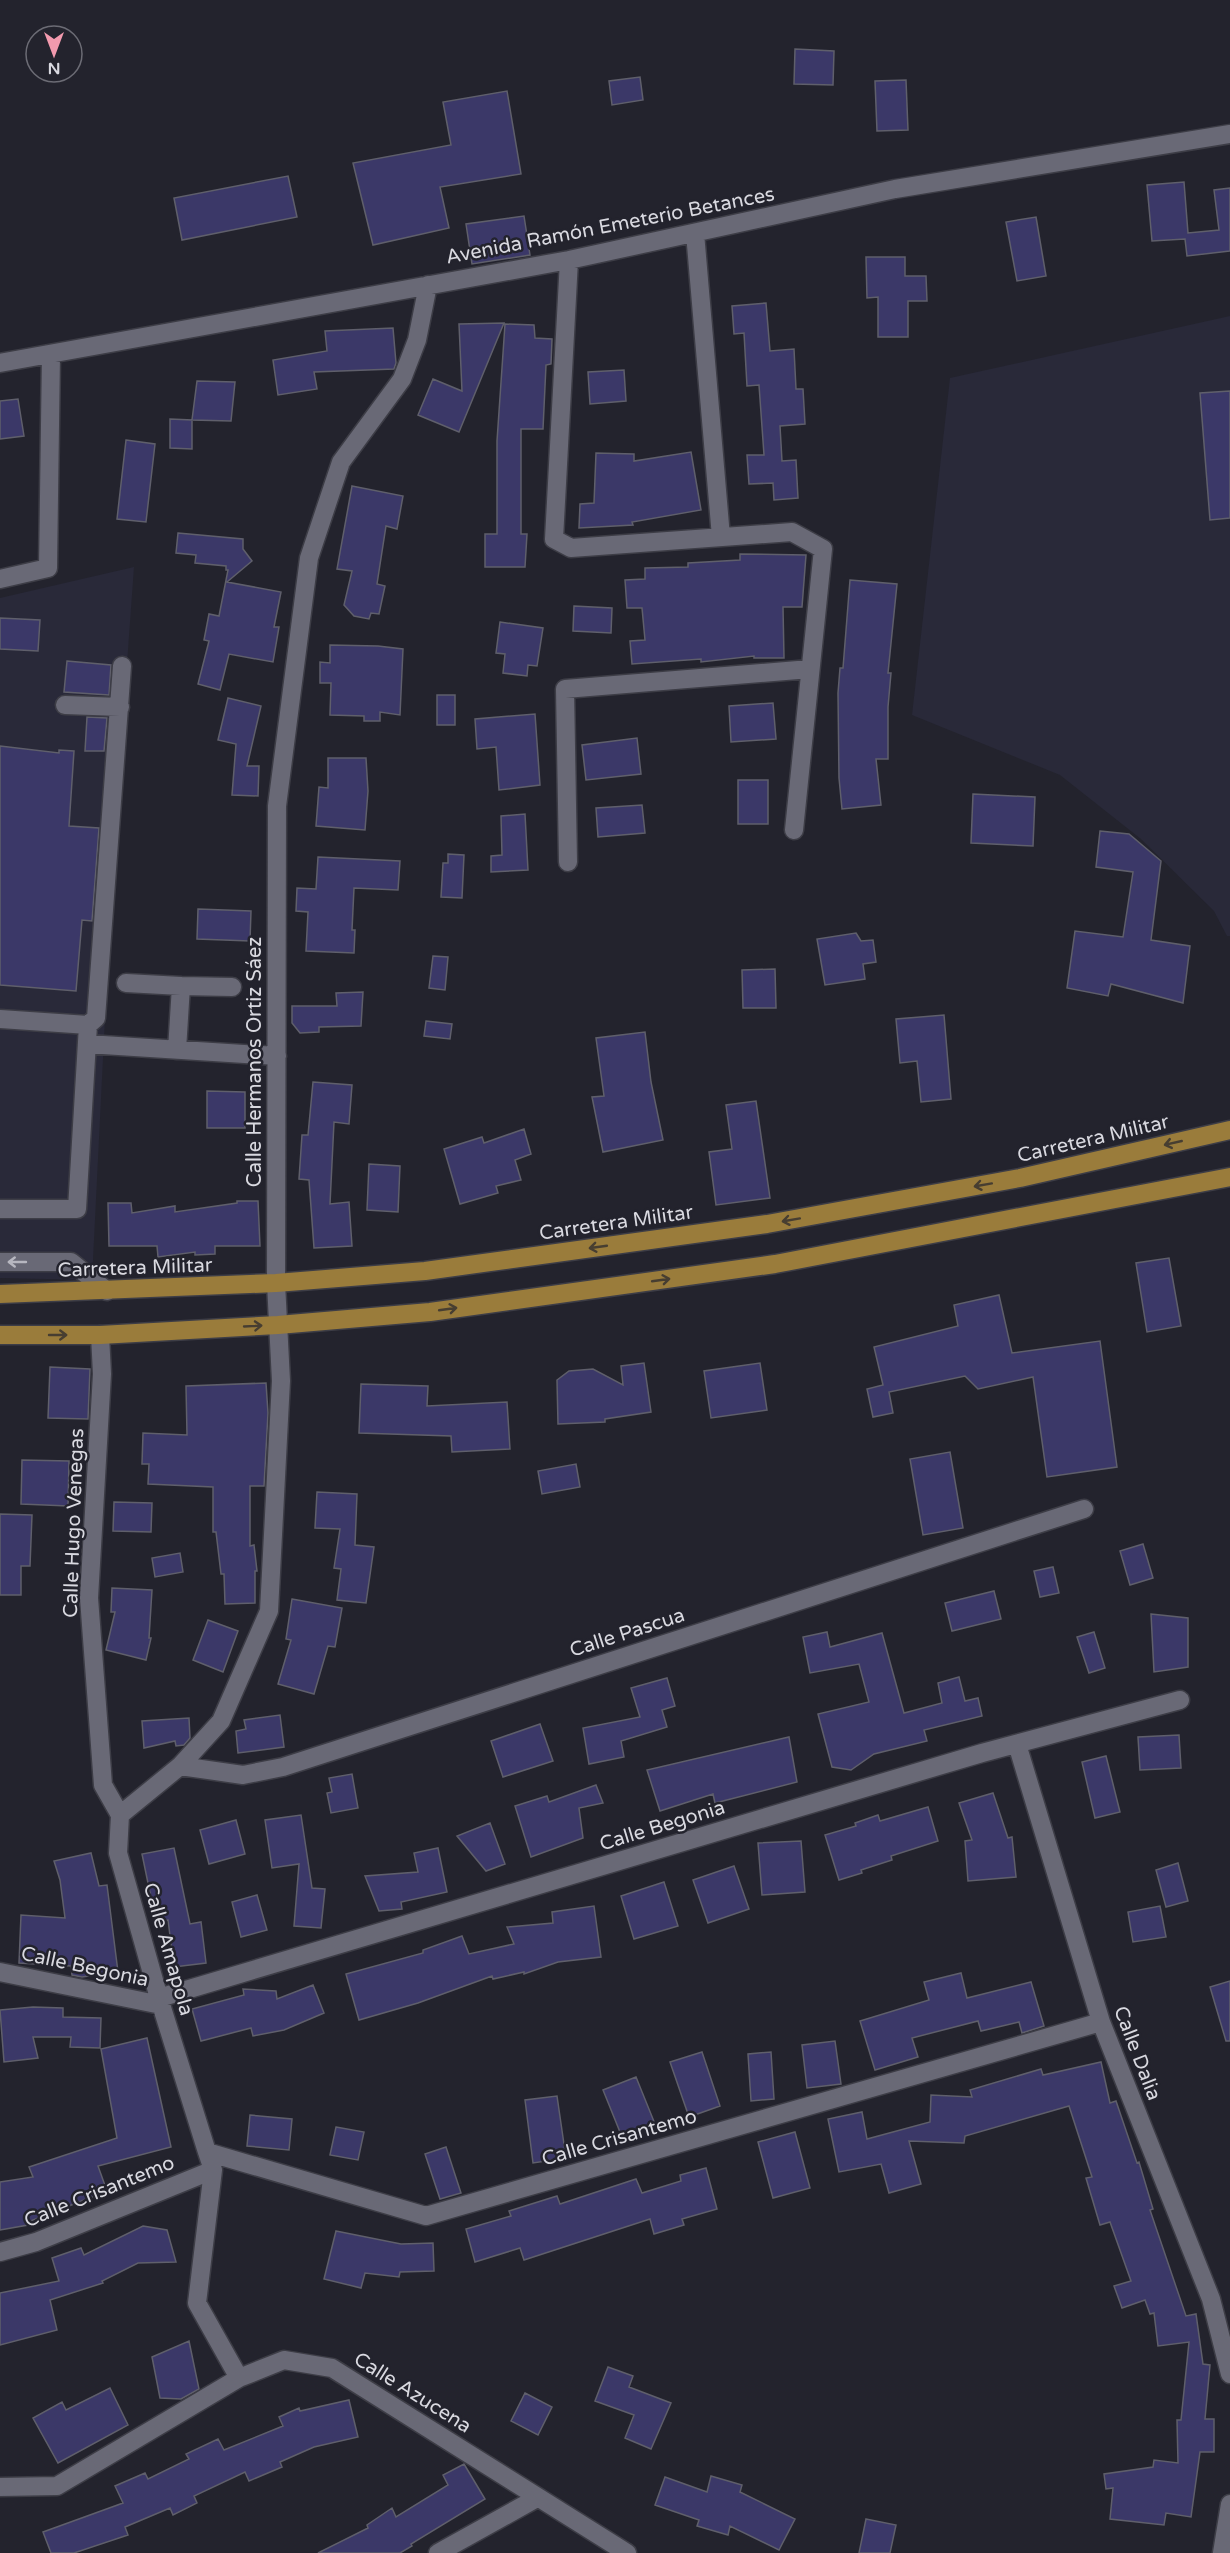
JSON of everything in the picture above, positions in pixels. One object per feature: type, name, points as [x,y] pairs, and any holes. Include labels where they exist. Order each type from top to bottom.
[{"type":"main road","name":"Carretera Militar","points":[[0,1294],[276,1283],[425,1271],[767,1224],[1020,1178],[1230,1130]]},
{"type":"main road","points":[[0,1335],[100,1335],[278,1325],[430,1312],[775,1264],[1230,1177]]},
{"type":"street","name":"Avenida Ramón Emeterio Betances","points":[[0,363],[569,260],[895,189],[1230,134]]},
{"type":"street","points":[[695,233],[721,537]]},
{"type":"street","points":[[569,260],[554,539],[571,548],[792,532],[822,549],[794,830]]},
{"type":"street","name":"Calle Hermanos Ortiz Sáez","points":[[120,1815],[180,1766],[221,1721],[268,1611],[281,1381],[276,1283],[277,806],[309,558],[341,462],[402,379],[417,340],[428,285]]},
{"type":"street","points":[[0,579],[48,568],[51,354]]},
{"type":"street","points":[[0,1019],[88,1025],[96,1018],[122,666]]},
{"type":"street","points":[[568,862],[565,689],[810,669]]},
{"type":"street","points":[[65,705],[120,707]]},
{"type":"street","points":[[126,983],[232,987]]},
{"type":"street","points":[[177,1050],[181,986]]},
{"type":"street","points":[[0,1209],[77,1209],[88,1025]]},
{"type":"street","points":[[87,1044],[277,1056]]},
{"type":"street","points":[[0,1262],[71,1262],[107,1291]]},
{"type":"street","name":"Calle Hugo Venegas","points":[[100,1335],[102,1374],[89,1598],[103,1785],[120,1815]]},
{"type":"street","name":"Calle Pascua","points":[[180,1766],[243,1775],[283,1767],[1084,1509]]},
{"type":"street","name":"Calle Begonia","points":[[0,1972],[160,2002],[1017,1744],[1180,1700]]},
{"type":"street","name":"Calle Dalia","points":[[1017,1744],[1101,2022],[1211,2299],[1230,2374]]},
{"type":"street","name":"Calle Amapola","points":[[120,1815],[118,1853],[160,2002],[207,2152]]},
{"type":"street","name":"Calle Crisantemo","points":[[207,2152],[426,2216],[1101,2022]]},
{"type":"street","points":[[207,2152],[213,2170],[197,2303],[239,2378]]},
{"type":"street","name":"Calle Crisantemo","points":[[0,2252],[36,2242],[213,2170]]},
{"type":"street","name":"Calle Azucena","points":[[0,2487],[57,2486],[239,2378],[284,2360],[332,2368],[627,2553]]},
{"type":"street","points":[[438,2553],[537,2498]]},
{"type":"street","points":[[1222,2553],[1230,2504]]},
{"type":"shaded area","points":[[1230,316],[1230,936],[1227,936],[1214,911],[1141,839],[1060,775],[912,715],[950,378]]},
{"type":"shaded area","points":[[134,567],[113,857],[92,1280],[0,1278],[0,598]]},
{"type":"building","points":[[795,49],[834,51],[833,85],[794,84]]},
{"type":"building","points":[[640,77],[643,100],[612,105],[609,81]]},
{"type":"building","points":[[906,80],[908,130],[877,131],[875,81]]},
{"type":"building","points":[[507,91],[521,174],[440,187],[449,228],[373,245],[353,163],[451,145],[443,102]]},
{"type":"building","points":[[288,176],[297,217],[182,240],[174,198]]},
{"type":"building","points":[[1184,182],[1188,233],[1219,230],[1214,190],[1230,188],[1230,251],[1187,256],[1185,239],[1152,241],[1147,185]]},
{"type":"building","points":[[524,216],[530,255],[472,264],[466,224]]},
{"type":"building","points":[[1036,217],[1046,276],[1017,281],[1006,222]]},
{"type":"building","points":[[866,257],[905,257],[905,276],[926,276],[927,301],[908,301],[908,337],[878,337],[878,297],[867,298]]},
{"type":"building","points":[[766,303],[770,351],[794,349],[796,389],[803,389],[805,424],[780,426],[782,461],[796,460],[798,498],[774,500],[773,483],[749,484],[747,455],[764,455],[759,385],[747,386],[744,333],[734,334],[732,306]]},
{"type":"building","points":[[504,323],[459,432],[418,415],[433,379],[462,391],[459,324]]},
{"type":"building","points":[[505,324],[534,325],[535,338],[552,339],[551,364],[546,365],[543,429],[521,429],[521,534],[527,534],[525,567],[485,567],[485,534],[497,534],[497,441]]},
{"type":"building","points":[[393,328],[396,363],[394,369],[314,372],[317,389],[278,395],[273,360],[327,351],[325,331]]},
{"type":"building","points":[[624,370],[626,401],[590,404],[588,372]]},
{"type":"building","points":[[197,381],[235,382],[231,421],[192,420]]},
{"type":"building","points":[[1230,391],[1230,518],[1210,520],[1200,393]]},
{"type":"building","points":[[18,399],[24,436],[0,439],[0,401]]},
{"type":"building","points":[[170,419],[192,420],[192,449],[170,448]]},
{"type":"building","points":[[126,440],[155,444],[146,522],[117,519]]},
{"type":"building","points":[[691,452],[701,510],[632,522],[633,525],[579,528],[580,504],[594,503],[596,453],[634,454],[634,461]]},
{"type":"building","points":[[352,486],[403,496],[397,529],[386,526],[377,584],[385,586],[379,614],[371,613],[369,619],[354,616],[344,605],[352,571],[337,569]]},
{"type":"building","points":[[178,533],[243,539],[243,549],[252,561],[227,582],[281,592],[274,627],[279,627],[273,662],[229,654],[220,690],[198,684],[209,641],[204,640],[209,614],[219,616],[228,570],[226,566],[195,563],[196,555],[176,553]]},
{"type":"building","points":[[740,554],[806,555],[802,607],[783,607],[784,658],[754,658],[754,656],[701,662],[701,659],[632,664],[630,641],[645,640],[642,608],[627,608],[625,580],[645,579],[645,568],[688,567],[688,563],[740,560]]},
{"type":"building","points":[[850,580],[897,584],[888,673],[891,673],[888,707],[888,759],[876,759],[881,805],[842,809],[839,778],[838,693],[840,668],[843,668]]},
{"type":"building","points":[[574,606],[612,608],[611,633],[573,631]]},
{"type":"building","points":[[0,618],[40,620],[38,651],[0,649]]},
{"type":"building","points":[[500,622],[543,628],[537,666],[528,665],[527,676],[503,673],[505,654],[496,653]]},
{"type":"building","points":[[330,645],[403,649],[400,715],[380,712],[380,721],[364,721],[364,716],[330,715],[331,683],[320,683],[320,662],[330,663]]},
{"type":"building","points":[[67,661],[111,665],[109,695],[64,692]]},
{"type":"building","points":[[437,695],[455,695],[455,725],[437,725]]},
{"type":"building","points":[[228,698],[261,706],[247,766],[259,766],[258,796],[232,795],[236,744],[218,740]]},
{"type":"building","points":[[773,703],[776,739],[731,742],[729,706]]},
{"type":"building","points":[[535,714],[540,785],[499,790],[496,747],[477,749],[475,719]]},
{"type":"building","points":[[87,717],[107,718],[104,751],[85,751]]},
{"type":"building","points":[[637,738],[641,774],[586,780],[582,745]]},
{"type":"building","points":[[0,746],[59,753],[59,750],[74,751],[69,826],[99,828],[92,921],[82,920],[76,991],[0,985]]},
{"type":"building","points":[[328,758],[366,758],[368,791],[365,830],[316,826],[319,787],[328,788]]},
{"type":"building","points":[[738,780],[768,780],[768,824],[738,824]]},
{"type":"building","points":[[973,794],[1035,797],[1033,846],[971,843]]},
{"type":"building","points":[[642,805],[645,833],[598,837],[596,808]]},
{"type":"building","points":[[525,814],[528,870],[491,872],[491,856],[502,855],[501,816]]},
{"type":"building","points":[[1100,831],[1129,834],[1161,861],[1151,940],[1190,946],[1183,1003],[1111,984],[1108,996],[1067,988],[1075,931],[1123,937],[1133,872],[1096,867]]},
{"type":"building","points":[[448,854],[464,855],[462,898],[441,897],[443,863],[448,863]]},
{"type":"building","points":[[318,857],[400,861],[398,890],[354,888],[352,930],[355,930],[354,953],[306,951],[308,912],[296,911],[297,888],[316,889]]},
{"type":"building","points":[[198,909],[251,911],[250,941],[197,939]]},
{"type":"building","points":[[856,933],[861,941],[873,940],[876,962],[863,964],[865,979],[825,985],[817,939]]},
{"type":"building","points":[[433,956],[448,957],[445,990],[429,988]]},
{"type":"building","points":[[775,969],[776,1008],[743,1008],[742,970]]},
{"type":"building","points":[[363,992],[361,1026],[319,1027],[319,1032],[300,1033],[292,1023],[292,1006],[337,1006],[336,993]]},
{"type":"building","points":[[944,1015],[951,1099],[921,1102],[917,1061],[900,1063],[896,1019]]},
{"type":"building","points":[[426,1021],[452,1024],[450,1039],[424,1036]]},
{"type":"building","points":[[645,1032],[651,1082],[663,1140],[603,1152],[592,1097],[604,1096],[596,1038]]},
{"type":"building","points":[[313,1082],[352,1085],[349,1124],[334,1122],[330,1204],[349,1202],[352,1246],[314,1248],[309,1180],[299,1179],[302,1135],[308,1135]]},
{"type":"building","points":[[207,1091],[245,1092],[245,1128],[207,1128]]},
{"type":"building","points":[[756,1101],[770,1198],[716,1205],[709,1152],[732,1149],[726,1105]]},
{"type":"building","points":[[524,1129],[531,1154],[515,1160],[521,1180],[496,1186],[498,1193],[460,1204],[444,1149],[482,1137],[484,1143]]},
{"type":"building","points":[[369,1164],[400,1166],[398,1212],[367,1210]]},
{"type":"building","points":[[237,1201],[258,1201],[260,1246],[215,1246],[215,1254],[195,1255],[195,1252],[158,1257],[157,1246],[109,1246],[108,1203],[131,1203],[132,1213],[175,1206],[175,1212],[237,1203]]},
{"type":"building","points":[[1169,1258],[1181,1326],[1147,1332],[1136,1263]]},
{"type":"building","points":[[999,1295],[1012,1353],[1100,1341],[1117,1467],[1047,1477],[1033,1377],[978,1389],[965,1376],[889,1392],[893,1413],[873,1417],[867,1389],[883,1385],[874,1347],[958,1326],[954,1305]]},
{"type":"building","points":[[644,1363],[651,1412],[605,1419],[605,1422],[558,1424],[557,1380],[569,1371],[593,1369],[623,1385],[621,1366]]},
{"type":"building","points":[[760,1363],[767,1410],[711,1418],[704,1371]]},
{"type":"building","points":[[50,1367],[90,1369],[88,1419],[48,1418]]},
{"type":"building","points":[[266,1383],[268,1413],[264,1486],[250,1486],[250,1546],[254,1545],[257,1571],[255,1571],[255,1603],[225,1604],[224,1574],[221,1574],[216,1532],[213,1532],[213,1487],[148,1484],[149,1464],[142,1464],[143,1433],[187,1435],[186,1386]]},
{"type":"building","points":[[361,1384],[428,1386],[427,1406],[507,1402],[510,1449],[452,1452],[451,1436],[359,1433]]},
{"type":"building","points":[[950,1452],[963,1528],[923,1535],[910,1459]]},
{"type":"building","points":[[22,1460],[69,1461],[68,1506],[21,1504]]},
{"type":"building","points":[[576,1464],[580,1487],[542,1494],[538,1471]]},
{"type":"building","points":[[317,1492],[357,1494],[355,1545],[374,1547],[366,1603],[337,1600],[341,1569],[334,1568],[340,1529],[315,1528]]},
{"type":"building","points":[[114,1502],[152,1503],[151,1532],[113,1531]]},
{"type":"building","points":[[0,1514],[32,1515],[30,1566],[21,1566],[21,1595],[0,1595]]},
{"type":"building","points":[[1143,1544],[1153,1578],[1130,1585],[1120,1551]]},
{"type":"building","points":[[180,1553],[183,1572],[155,1577],[152,1558]]},
{"type":"building","points":[[1053,1567],[1059,1593],[1040,1597],[1034,1571]]},
{"type":"building","points":[[112,1588],[152,1590],[149,1638],[151,1638],[146,1660],[106,1650],[115,1612],[111,1612]]},
{"type":"building","points":[[994,1591],[1001,1619],[952,1631],[945,1603]]},
{"type":"building","points":[[292,1599],[342,1608],[335,1647],[328,1646],[314,1694],[278,1684],[291,1640],[286,1639]]},
{"type":"building","points":[[1151,1614],[1188,1618],[1188,1667],[1154,1672]]},
{"type":"building","points":[[208,1620],[238,1631],[223,1672],[193,1660]]},
{"type":"building","points":[[827,1632],[830,1647],[882,1633],[904,1713],[942,1703],[938,1683],[959,1677],[965,1701],[978,1698],[982,1716],[924,1730],[927,1741],[874,1754],[851,1770],[832,1767],[818,1714],[869,1702],[859,1664],[810,1673],[803,1637]]},
{"type":"building","points":[[1094,1632],[1105,1668],[1089,1673],[1077,1637]]},
{"type":"building","points":[[667,1678],[675,1706],[662,1710],[667,1727],[621,1741],[624,1757],[589,1764],[583,1728],[640,1717],[631,1688]]},
{"type":"building","points":[[280,1715],[284,1747],[238,1753],[236,1731],[246,1729],[244,1720]]},
{"type":"building","points":[[189,1718],[190,1738],[184,1745],[176,1746],[175,1741],[144,1748],[142,1721]]},
{"type":"building","points":[[540,1724],[553,1761],[503,1777],[491,1741]]},
{"type":"building","points":[[1179,1735],[1181,1768],[1140,1770],[1138,1737]]},
{"type":"building","points":[[789,1737],[797,1782],[715,1803],[713,1794],[660,1811],[647,1770]]},
{"type":"building","points":[[1106,1756],[1120,1812],[1095,1818],[1082,1762]]},
{"type":"building","points":[[352,1774],[358,1808],[331,1813],[327,1793],[332,1792],[329,1778]]},
{"type":"building","points":[[596,1785],[603,1803],[579,1808],[583,1838],[531,1857],[515,1806],[547,1796],[549,1802]]},
{"type":"building","points":[[993,1793],[1008,1838],[1012,1837],[1016,1877],[968,1881],[965,1841],[972,1840],[959,1803]]},
{"type":"building","points":[[928,1807],[938,1841],[891,1856],[892,1860],[839,1880],[825,1835],[856,1826],[855,1823],[878,1815],[880,1821]]},
{"type":"building","points":[[301,1815],[312,1888],[325,1889],[321,1928],[294,1926],[299,1864],[272,1868],[265,1820]]},
{"type":"building","points":[[236,1820],[245,1854],[209,1864],[200,1830]]},
{"type":"building","points":[[490,1823],[505,1864],[486,1871],[457,1836]]},
{"type":"building","points":[[801,1841],[805,1892],[762,1895],[758,1843]]},
{"type":"building","points":[[174,1848],[190,1924],[201,1922],[206,1963],[174,1967],[168,1920],[156,1922],[142,1854]]},
{"type":"building","points":[[438,1848],[447,1892],[401,1902],[402,1909],[379,1911],[365,1876],[418,1872],[414,1853]]},
{"type":"building","points":[[91,1853],[99,1886],[107,1885],[118,1972],[82,1977],[72,1975],[71,1966],[19,1963],[21,1915],[65,1918],[60,1880],[54,1861]]},
{"type":"building","points":[[1178,1863],[1188,1901],[1166,1907],[1156,1870]]},
{"type":"building","points":[[734,1866],[749,1909],[708,1923],[693,1880]]},
{"type":"building","points":[[664,1882],[678,1926],[634,1939],[621,1896]]},
{"type":"building","points":[[257,1895],[267,1930],[241,1937],[232,1902]]},
{"type":"building","points":[[594,1906],[601,1957],[558,1962],[524,1974],[524,1972],[493,1979],[492,1976],[418,2003],[359,2020],[346,1974],[423,1953],[423,1950],[462,1936],[469,1954],[514,1944],[507,1927],[553,1923],[552,1912]]},
{"type":"building","points":[[1160,1906],[1166,1937],[1133,1942],[1128,1912]]},
{"type":"building","points":[[961,1973],[967,1998],[1031,1982],[1044,2026],[1022,2033],[1019,2022],[981,2031],[978,2021],[912,2038],[918,2057],[875,2070],[860,2021],[929,2000],[924,1982]]},
{"type":"building","points":[[1230,1981],[1230,2041],[1226,2041],[1210,1987]]},
{"type":"building","points":[[313,1985],[324,2013],[284,2030],[253,2036],[251,2028],[201,2041],[192,2009],[244,1995],[243,1989],[276,1991],[277,1999]]},
{"type":"building","points":[[33,2007],[63,2008],[63,2017],[101,2018],[100,2048],[70,2047],[71,2037],[33,2037],[38,2058],[4,2062],[0,2010]]},
{"type":"building","points":[[147,2038],[171,2147],[98,2166],[107,2191],[28,2222],[28,2225],[0,2230],[0,2182],[33,2177],[29,2167],[117,2138],[101,2049]]},
{"type":"building","points":[[835,2041],[841,2084],[807,2088],[802,2045]]},
{"type":"building","points":[[702,2052],[720,2106],[689,2117],[670,2062]]},
{"type":"building","points":[[771,2052],[774,2099],[751,2101],[748,2054]]},
{"type":"building","points":[[1101,2062],[1110,2103],[1116,2101],[1137,2163],[1139,2162],[1153,2209],[1150,2210],[1186,2316],[1196,2314],[1203,2364],[1210,2365],[1205,2419],[1214,2419],[1214,2452],[1200,2452],[1191,2517],[1166,2513],[1164,2525],[1110,2519],[1113,2488],[1106,2489],[1104,2474],[1153,2467],[1154,2460],[1178,2463],[1177,2420],[1181,2420],[1189,2342],[1158,2346],[1154,2313],[1150,2314],[1145,2300],[1122,2308],[1114,2286],[1131,2281],[1110,2222],[1100,2225],[1086,2178],[1092,2177],[1069,2106],[965,2136],[964,2143],[909,2141],[921,2184],[889,2193],[881,2164],[839,2172],[828,2119],[862,2112],[867,2139],[930,2122],[931,2095],[972,2097],[970,2090],[1041,2069],[1043,2075]]},
{"type":"building","points":[[636,2077],[655,2124],[622,2137],[603,2090]]},
{"type":"building","points":[[557,2096],[566,2158],[533,2163],[525,2100]]},
{"type":"building","points":[[250,2115],[292,2119],[289,2150],[247,2146]]},
{"type":"building","points":[[336,2127],[364,2132],[358,2160],[330,2155]]},
{"type":"building","points":[[795,2132],[810,2188],[773,2198],[758,2142]]},
{"type":"building","points":[[446,2147],[461,2193],[440,2199],[425,2154]]},
{"type":"building","points":[[706,2168],[717,2209],[682,2219],[684,2225],[654,2234],[650,2219],[524,2260],[520,2248],[475,2262],[466,2229],[511,2216],[509,2211],[557,2196],[560,2204],[636,2179],[642,2193],[681,2181],[680,2175]]},
{"type":"building","points":[[143,2226],[167,2230],[176,2262],[138,2263],[102,2281],[103,2283],[50,2300],[57,2330],[0,2345],[0,2293],[59,2281],[52,2258],[81,2248],[84,2255]]},
{"type":"building","points":[[336,2231],[401,2244],[433,2243],[434,2271],[400,2272],[399,2277],[365,2273],[361,2288],[324,2279]]},
{"type":"building","points":[[189,2341],[199,2389],[181,2399],[160,2398],[152,2357]]},
{"type":"building","points":[[608,2367],[633,2376],[629,2387],[671,2403],[651,2449],[625,2438],[634,2415],[595,2401]]},
{"type":"building","points":[[110,2388],[128,2425],[58,2463],[33,2418],[62,2402],[66,2410]]},
{"type":"building","points":[[525,2393],[552,2407],[538,2435],[511,2421]]},
{"type":"building","points":[[349,2400],[358,2437],[314,2447],[280,2462],[282,2467],[249,2481],[245,2472],[194,2496],[197,2503],[173,2515],[170,2508],[125,2527],[128,2535],[74,2553],[51,2553],[43,2532],[123,2503],[115,2486],[145,2473],[148,2479],[189,2459],[186,2454],[218,2439],[224,2450],[283,2426],[279,2417],[299,2408],[300,2411]]},
{"type":"building","points":[[464,2464],[485,2499],[411,2544],[412,2546],[400,2553],[318,2553],[368,2528],[367,2525],[392,2508],[396,2517],[448,2485],[443,2475]]},
{"type":"building","points":[[711,2476],[742,2485],[740,2492],[795,2519],[779,2550],[730,2526],[728,2535],[697,2526],[699,2520],[655,2505],[665,2477],[707,2492]]},
{"type":"building","points":[[866,2519],[896,2525],[890,2553],[859,2553]]}]
